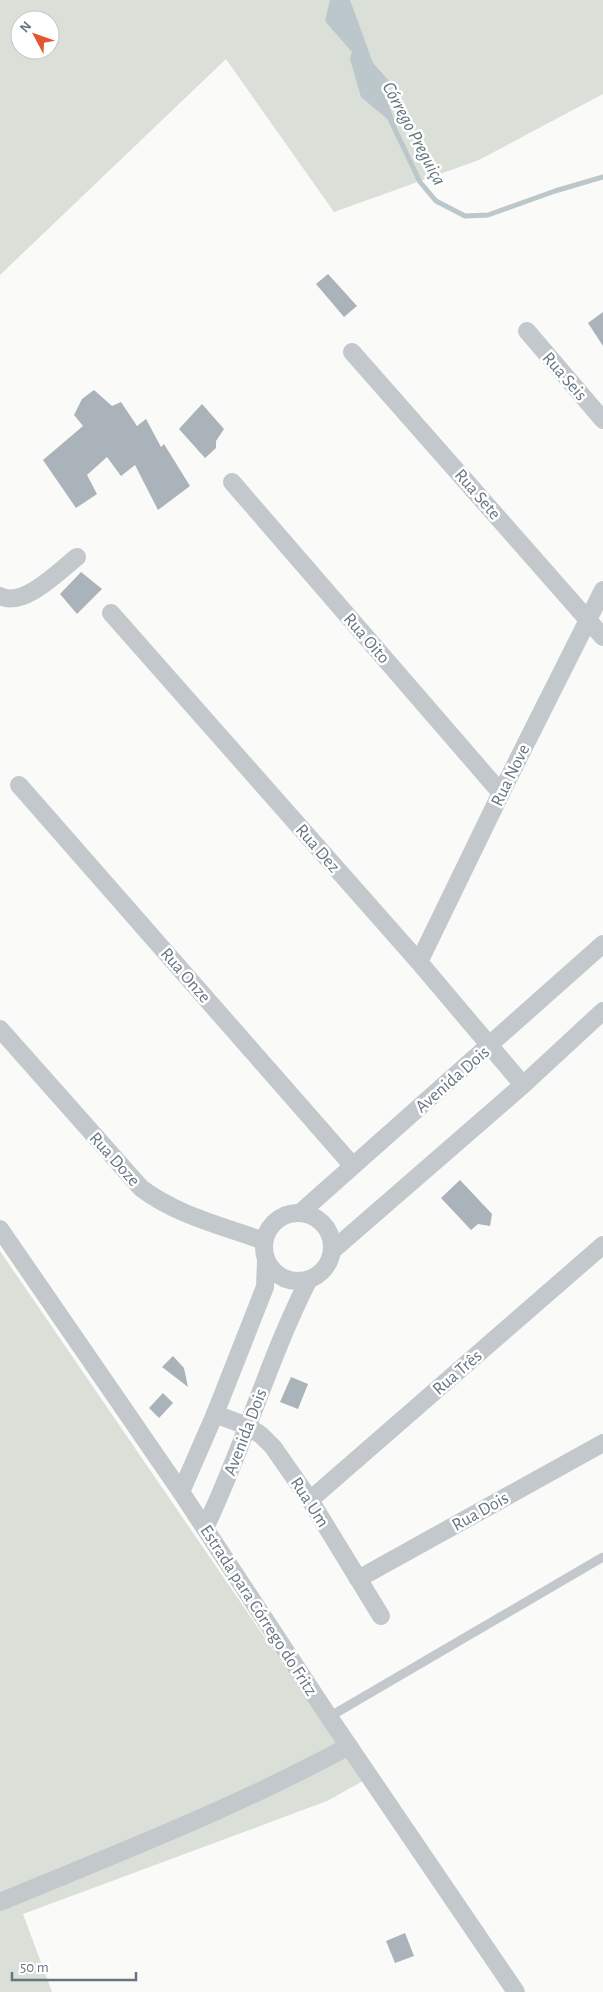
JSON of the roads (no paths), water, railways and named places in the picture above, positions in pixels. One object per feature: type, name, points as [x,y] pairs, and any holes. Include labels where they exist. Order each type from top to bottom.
[{"type":"street","name":"Rua Seis","points":[[527,331],[603,420]]},
{"type":"street","name":"Rua Sete","points":[[352,352],[603,636]]},
{"type":"street","name":"Rua Oito","points":[[232,482],[501,793]]},
{"type":"street","points":[[0,596],[15,599],[32,593],[77,556]]},
{"type":"street","name":"Rua Nove","points":[[419,962],[603,590]]},
{"type":"street","name":"Rua Dez","points":[[111,613],[419,962],[523,1085]]},
{"type":"street","name":"Rua Onze","points":[[20,785],[352,1165]]},
{"type":"street","name":"Avenida Dois","points":[[181,1492],[216,1414],[265,1287],[266,1260],[264,1241],[267,1231],[281,1217],[300,1213],[603,944]]},
{"type":"street","name":"Avenida Dois","points":[[205,1528],[221,1496],[246,1426],[296,1304],[308,1280],[328,1266],[333,1250],[523,1085],[603,1011]]},
{"type":"street","name":"Rua Doze","points":[[0,1029],[141,1188],[156,1199],[175,1208],[264,1241]]},
{"type":"street","points":[[300,1213],[310,1214],[326,1226],[332,1241],[333,1250]]},
{"type":"street","name":"Estrada para Córrego do Fritz","points":[[0,1229],[181,1492],[329,1717],[516,1992]]},
{"type":"street","name":"Rua Três","points":[[310,1500],[603,1245]]},
{"type":"street","points":[[266,1260],[271,1268],[285,1279],[292,1282],[308,1280]]},
{"type":"street","name":"Rua Um","points":[[216,1414],[261,1434],[272,1447],[310,1500],[381,1616]]},
{"type":"street","name":"Rua Dois","points":[[358,1579],[603,1443]]},
{"type":"street","points":[[0,1902],[232,1805],[296,1775],[349,1746]]},
{"type":"lane","points":[[329,1717],[603,1557]]},
{"type":"waterway","name":"Córrego Preguiça","points":[[390,119],[420,182],[436,201],[465,216],[488,215],[555,191],[603,177]]}]
